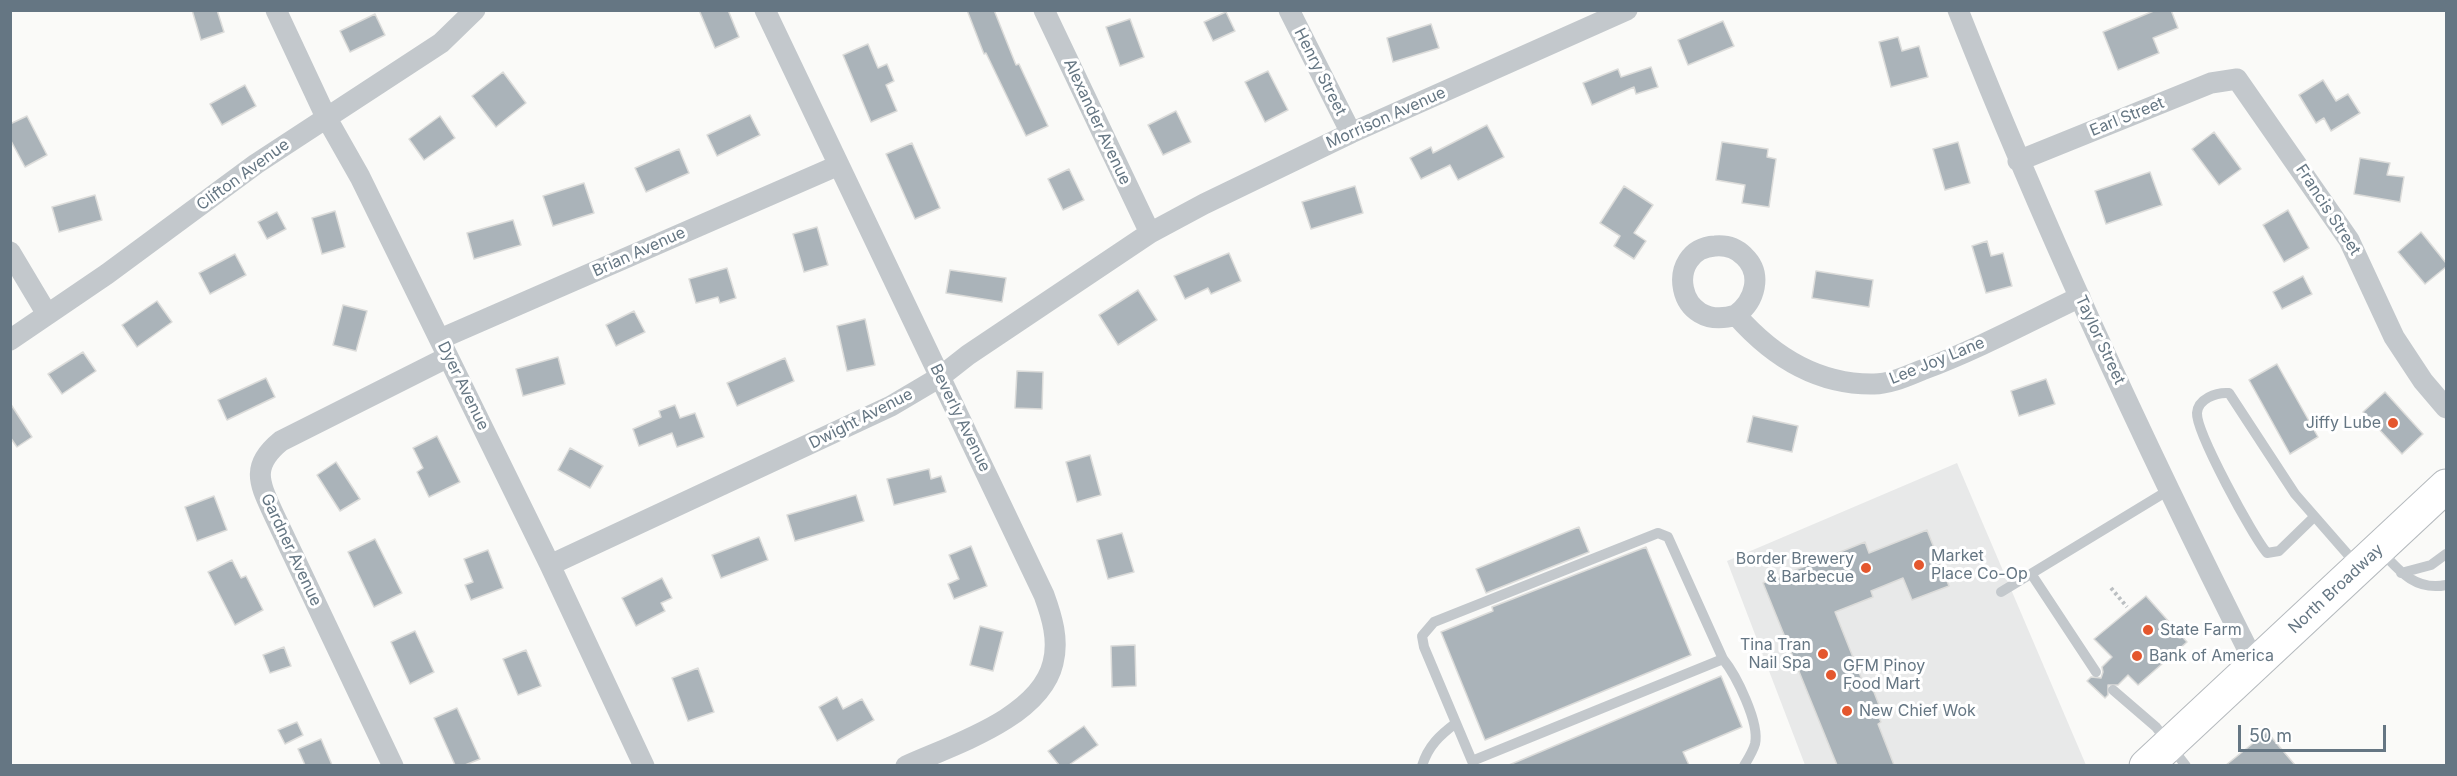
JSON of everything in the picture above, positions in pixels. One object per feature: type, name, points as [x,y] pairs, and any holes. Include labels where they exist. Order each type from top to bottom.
[{"type":"main road","name":"North Broadway","points":[[2167,758],[2255,664],[2446,486]]},
{"type":"street","name":"Dyer Avenue","points":[[276,10],[326,117],[360,177],[550,565],[644,765]]},
{"type":"street","name":"Clifton Avenue","points":[[10,340],[326,117],[441,42],[475,10]]},
{"type":"street","name":"Beverly Avenue","points":[[765,10],[1044,595],[1052,617],[1055,640],[1053,663],[1044,685],[1028,703],[1008,717],[906,765]]},
{"type":"street","name":"Alexander Avenue","points":[[1044,10],[1150,233]]},
{"type":"street","name":"Henry Street","points":[[1289,10],[1351,133]]},
{"type":"street","name":"Morrison Avenue","points":[[1150,233],[1351,133],[1627,10]]},
{"type":"street","name":"Taylor Street","points":[[1958,10],[2018,161],[2169,490],[2255,664]]},
{"type":"street","name":"Earl Street","points":[[2018,161],[2211,83],[2237,79]]},
{"type":"street","name":"Francis Street","points":[[2237,79],[2344,232],[2361,261],[2394,337],[2423,381],[2446,408]]},
{"type":"street","name":"Brian Avenue","points":[[444,348],[839,165]]},
{"type":"street","name":"Dwight Avenue","points":[[550,565],[891,406],[940,377],[978,348],[1150,233]]},
{"type":"street","points":[[10,252],[47,314]]},
{"type":"street","name":"Lee Joy Lane","points":[[1736,315],[1772,351],[1791,363],[1838,381],[1875,384],[1904,378],[1944,362],[2080,297]]},
{"type":"street","name":"Gardner Avenue","points":[[393,765],[263,491],[260,472],[266,454],[281,441],[444,348]]},
{"type":"lane","points":[[2314,517],[2279,551],[2267,553],[2244,516],[2200,428],[2197,410],[2201,404],[2214,395],[2229,393],[2278,470],[2314,517],[2369,558],[2401,573],[2410,580],[2429,587],[2446,585]]},
{"type":"lane","points":[[2001,592],[2169,490]]},
{"type":"lane","points":[[1723,659],[1473,763],[1424,647],[1422,636],[1434,622],[1646,536],[1658,533],[1668,537],[1723,659],[1733,671],[1755,730],[1755,744],[1744,765]]},
{"type":"lane","points":[[2401,573],[2431,565],[2446,554]]},
{"type":"lane","points":[[2032,575],[2096,672]]},
{"type":"lane","points":[[2113,690],[2156,727],[2167,758]]},
{"type":"lane","points":[[1422,765],[1425,753],[1436,738],[1456,723]]},
{"type":"path","points":[[2111,588],[2127,607]]},
{"type":"shaded area","points":[[1957,463],[2086,765],[1805,765],[1727,561]]},
{"type":"building","points":[[192,10],[217,10],[224,32],[201,40]]},
{"type":"building","points":[[699,10],[728,10],[739,37],[715,48]]},
{"type":"building","points":[[967,10],[994,10],[1016,65],[1019,64],[1048,126],[1026,136],[986,53],[984,54]]},
{"type":"building","points":[[2156,10],[2171,10],[2178,28],[2153,38],[2159,53],[2118,70],[2103,32]]},
{"type":"building","points":[[1226,12],[1235,31],[1213,41],[1204,22]]},
{"type":"building","points":[[375,14],[385,35],[350,52],[340,31]]},
{"type":"building","points":[[1130,19],[1144,57],[1120,66],[1106,27]]},
{"type":"building","points":[[1723,21],[1734,46],[1688,65],[1678,40]]},
{"type":"building","points":[[1431,24],[1439,48],[1393,62],[1387,38]]},
{"type":"building","points":[[1898,37],[1902,51],[1919,46],[1928,77],[1891,87],[1879,42]]},
{"type":"building","points":[[868,44],[878,68],[887,64],[894,81],[886,85],[897,111],[871,122],[843,55]]},
{"type":"building","points":[[1651,67],[1658,87],[1636,94],[1634,87],[1592,105],[1583,83],[1618,69],[1621,77]]},
{"type":"building","points":[[1268,71],[1288,110],[1265,122],[1245,82]]},
{"type":"building","points":[[503,72],[526,103],[496,127],[472,96]]},
{"type":"building","points":[[2323,80],[2336,101],[2348,94],[2360,113],[2331,131],[2324,118],[2316,123],[2299,95]]},
{"type":"building","points":[[245,85],[256,106],[222,125],[210,104]]},
{"type":"building","points":[[1176,111],[1191,142],[1163,155],[1148,125]]},
{"type":"building","points":[[750,115],[760,135],[717,156],[707,135]]},
{"type":"building","points":[[27,116],[47,155],[25,167],[10,139],[10,124]]},
{"type":"building","points":[[440,116],[455,138],[424,160],[409,139]]},
{"type":"building","points":[[1487,125],[1504,157],[1458,180],[1450,165],[1421,179],[1410,158],[1431,147],[1433,153]]},
{"type":"building","points":[[2214,132],[2241,169],[2219,185],[2192,149]]},
{"type":"building","points":[[1722,142],[1768,149],[1767,157],[1776,159],[1769,207],[1742,203],[1745,185],[1716,180]]},
{"type":"building","points":[[1958,142],[1970,183],[1945,190],[1933,149]]},
{"type":"building","points":[[912,143],[940,208],[915,219],[886,154]]},
{"type":"building","points":[[679,149],[689,173],[646,192],[635,168]]},
{"type":"building","points":[[2360,158],[2390,163],[2387,175],[2404,177],[2400,202],[2354,194]]},
{"type":"building","points":[[1069,169],[1084,200],[1063,210],[1048,179]]},
{"type":"building","points":[[2150,172],[2162,205],[2106,224],[2095,191]]},
{"type":"building","points":[[584,183],[594,213],[553,226],[543,196]]},
{"type":"building","points":[[1355,186],[1363,213],[1311,229],[1302,202]]},
{"type":"building","points":[[1624,186],[1653,205],[1634,233],[1646,241],[1634,259],[1614,246],[1620,236],[1600,223]]},
{"type":"building","points":[[95,195],[102,220],[59,232],[52,207]]},
{"type":"building","points":[[2288,210],[2309,248],[2284,262],[2263,225]]},
{"type":"building","points":[[335,211],[345,247],[322,254],[312,218]]},
{"type":"building","points":[[277,212],[286,229],[267,239],[258,222]]},
{"type":"building","points":[[513,220],[521,245],[474,259],[467,233]]},
{"type":"building","points":[[817,227],[828,265],[804,272],[793,234]]},
{"type":"building","points":[[2421,232],[2446,263],[2446,267],[2425,284],[2398,252]]},
{"type":"building","points":[[1987,241],[1991,256],[2003,253],[2012,286],[1986,293],[1972,246]]},
{"type":"building","points":[[1229,253],[1241,281],[1211,294],[1208,288],[1185,299],[1174,276]]},
{"type":"building","points":[[235,254],[246,275],[210,294],[199,273]]},
{"type":"building","points":[[727,268],[736,298],[720,303],[718,297],[696,303],[689,279]]},
{"type":"building","points":[[950,270],[1006,278],[1002,302],[946,293]]},
{"type":"building","points":[[1816,271],[1873,280],[1869,307],[1812,298]]},
{"type":"building","points":[[2303,276],[2312,294],[2282,309],[2273,292]]},
{"type":"building","points":[[1138,290],[1157,320],[1118,345],[1099,315]]},
{"type":"building","points":[[157,301],[172,322],[137,347],[122,325]]},
{"type":"building","points":[[343,305],[367,311],[356,351],[333,345]]},
{"type":"building","points":[[634,311],[645,332],[616,346],[606,325]]},
{"type":"building","points":[[865,319],[875,365],[847,371],[837,326]]},
{"type":"building","points":[[83,352],[96,371],[62,394],[48,374]]},
{"type":"building","points":[[558,357],[565,384],[523,396],[516,369]]},
{"type":"building","points":[[785,358],[794,381],[737,406],[727,383]]},
{"type":"building","points":[[2277,364],[2318,437],[2290,454],[2249,380]]},
{"type":"building","points":[[1017,371],[1043,372],[1042,409],[1015,408]]},
{"type":"building","points":[[266,378],[275,397],[227,420],[218,400]]},
{"type":"building","points":[[2046,379],[2055,404],[2019,416],[2011,391]]},
{"type":"building","name":"Jiffy Lube","points":[[2385,392],[2423,434],[2402,454],[2363,412]]},
{"type":"building","points":[[10,403],[32,437],[17,447],[10,437]]},
{"type":"building","points":[[675,405],[680,418],[695,413],[704,437],[677,447],[672,433],[639,446],[633,429],[661,417],[659,411]]},
{"type":"building","points":[[1753,416],[1798,426],[1792,452],[1747,442]]},
{"type":"building","points":[[437,436],[460,482],[429,497],[417,472],[423,468],[413,448]]},
{"type":"building","points":[[570,448],[603,466],[590,488],[558,470]]},
{"type":"building","points":[[1090,455],[1101,495],[1077,502],[1066,462]]},
{"type":"building","points":[[336,462],[360,499],[340,511],[317,475]]},
{"type":"building","points":[[929,469],[931,479],[941,476],[946,492],[894,505],[887,479]]},
{"type":"building","points":[[856,495],[864,521],[795,541],[787,515]]},
{"type":"building","points":[[214,496],[227,530],[197,541],[185,507]]},
{"type":"building","points":[[1579,527],[1589,552],[1486,593],[1476,569]]},
{"type":"building","points":[[1927,530],[1949,586],[1912,600],[1903,578],[1871,591],[1873,597],[1835,612],[1866,690],[1872,687],[1879,705],[1874,707],[1881,722],[1878,724],[1894,765],[1837,765],[1763,583],[1865,542],[1869,553]]},
{"type":"building","points":[[1122,533],[1134,572],[1108,579],[1097,540]]},
{"type":"building","points":[[759,537],[768,560],[721,578],[712,555]]},
{"type":"building","points":[[375,539],[402,593],[374,607],[348,552]]},
{"type":"building","points":[[971,546],[987,586],[954,599],[948,584],[959,579],[949,555]]},
{"type":"building","points":[[1646,547],[1691,655],[1485,740],[1441,632],[1493,611],[1492,607]]},
{"type":"building","points":[[488,550],[503,588],[471,600],[465,585],[473,582],[464,559]]},
{"type":"building","points":[[232,560],[241,578],[246,576],[263,610],[235,625],[208,572]]},
{"type":"building","points":[[662,578],[672,598],[661,603],[665,611],[636,626],[622,598]]},
{"type":"building","points":[[2146,596],[2187,642],[2138,685],[2128,675],[2118,685],[2108,685],[2108,695],[2105,698],[2087,681],[2091,677],[2101,678],[2102,667],[2112,657],[2094,639]]},
{"type":"building","points":[[980,626],[1003,632],[993,671],[970,665]]},
{"type":"building","points":[[415,631],[434,672],[410,684],[391,642]]},
{"type":"building","points":[[1135,645],[1136,686],[1112,687],[1111,646]]},
{"type":"building","points":[[284,647],[291,666],[270,673],[263,655]]},
{"type":"building","points":[[526,650],[541,686],[518,695],[503,659]]},
{"type":"building","points":[[698,668],[714,712],[688,721],[672,678]]},
{"type":"building","points":[[1721,676],[1742,727],[1683,752],[1689,765],[1509,765]]},
{"type":"building","points":[[837,697],[843,709],[862,699],[874,720],[837,741],[819,707]]},
{"type":"building","points":[[457,708],[480,759],[465,765],[455,765],[434,718]]},
{"type":"building","points":[[297,722],[303,735],[285,744],[278,730]]},
{"type":"building","points":[[1084,726],[1098,745],[1069,765],[1059,765],[1048,751]]},
{"type":"building","points":[[2267,732],[2295,765],[2226,765]]},
{"type":"building","points":[[321,739],[332,765],[305,765],[298,749]]},
{"type":"place","name":"Jiffy Lube","points":[[2393,423]]},
{"type":"place","name":"Market Place Co-Op","points":[[1919,565]]},
{"type":"place","name":"Border Brewery & Barbecue","points":[[1866,568]]},
{"type":"place","name":"State Farm","points":[[2148,630]]},
{"type":"place","name":"Tina Tran Nail Spa","points":[[1823,654]]},
{"type":"place","name":"Bank of America","points":[[2137,656]]},
{"type":"place","name":"GFM Pinoy Food Mart","points":[[1831,675]]},
{"type":"place","name":"New Chief Wok","points":[[1847,711]]}]
